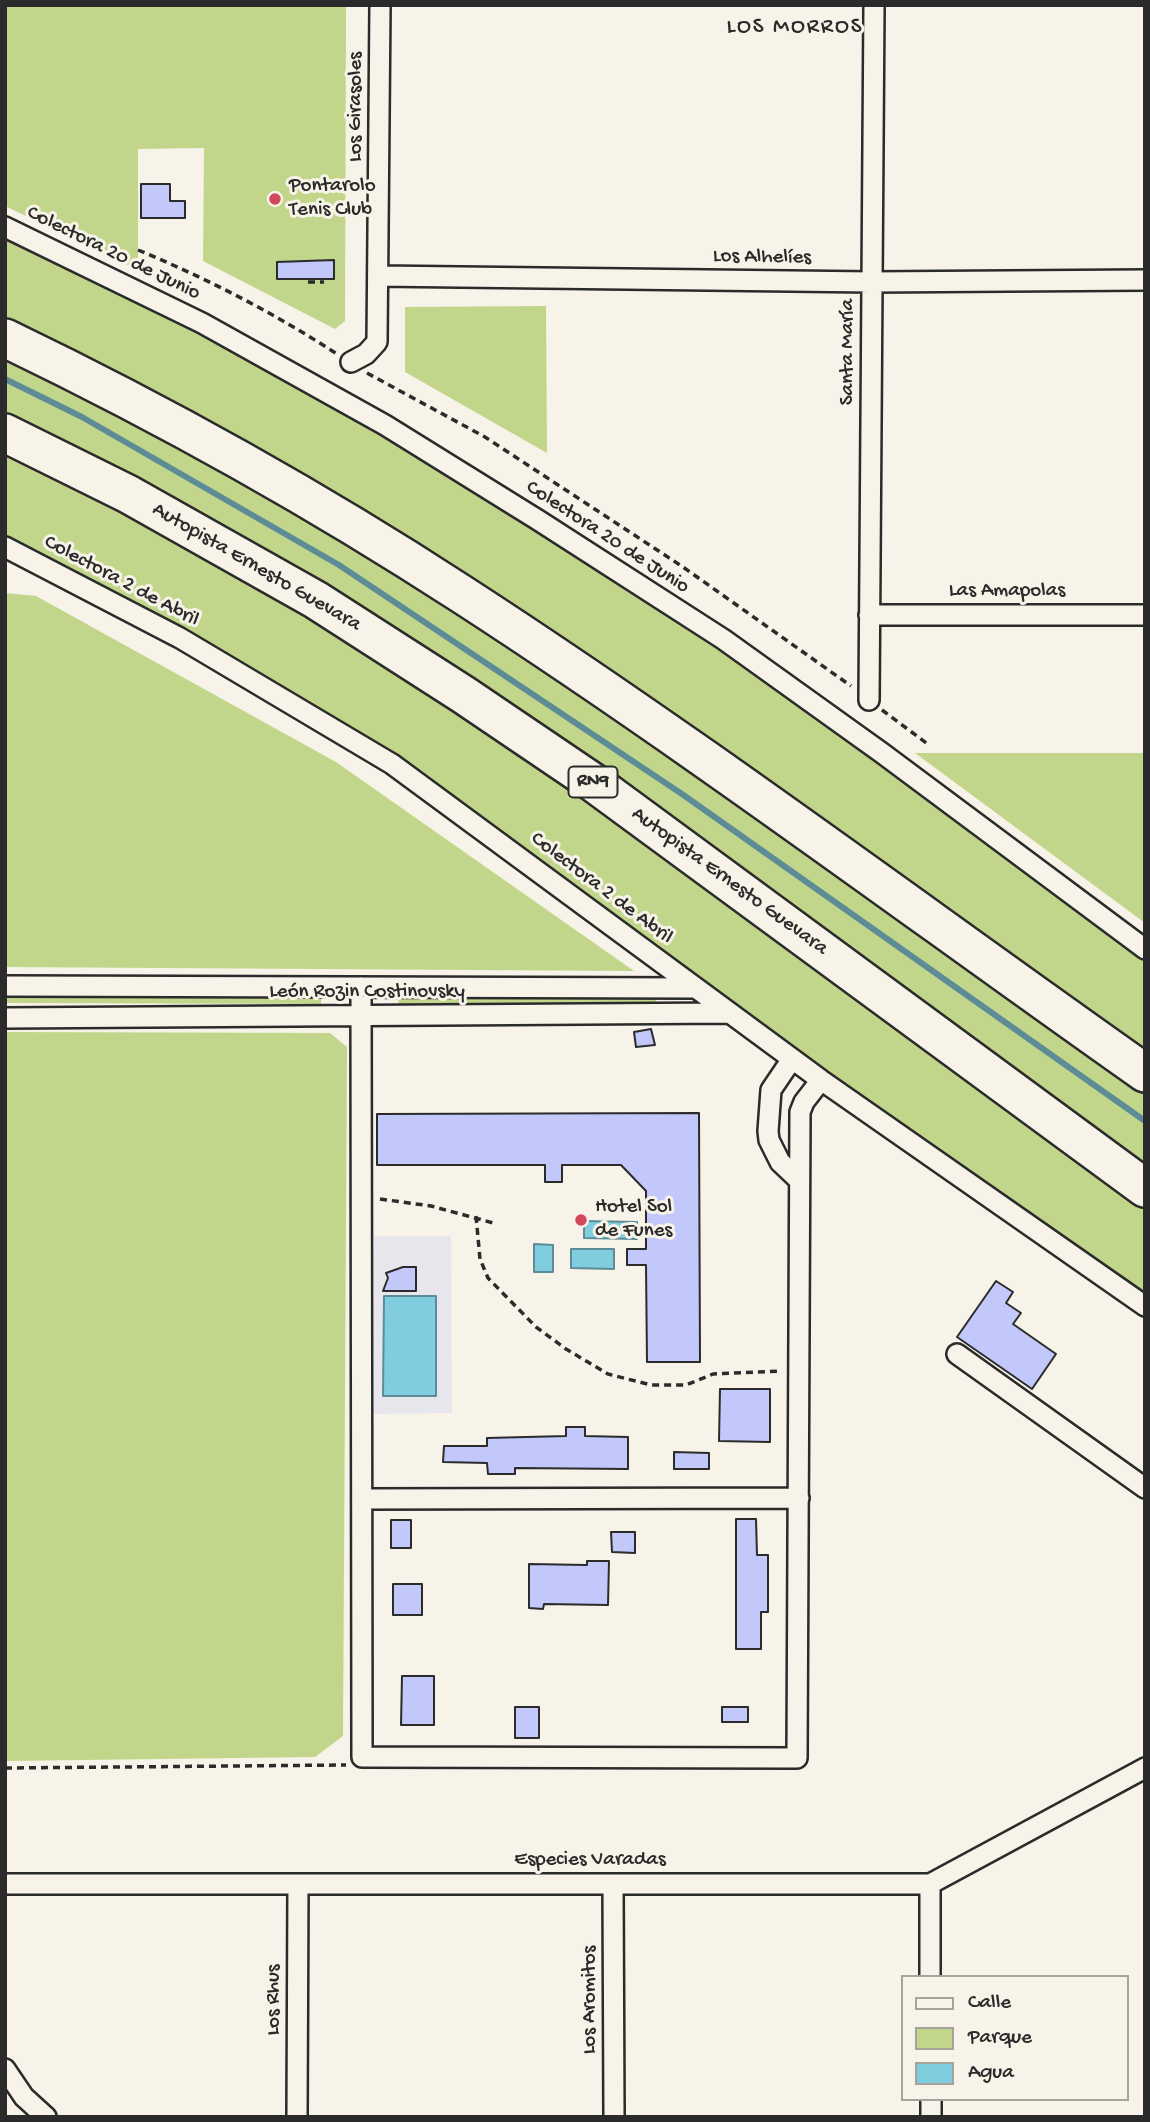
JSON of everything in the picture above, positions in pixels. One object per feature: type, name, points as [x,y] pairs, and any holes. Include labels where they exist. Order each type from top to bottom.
[{"type":"highway","points":[[5,338],[71,369],[270,477],[462,594],[622,702],[1145,1073]]},
{"type":"highway","name":"Autopista Ernesto Guevara","points":[[5,433],[128,494],[316,600],[475,702],[594,783],[1145,1188]]},
{"type":"street","name":"Los Girasoles","points":[[351,362],[366,354],[377,342],[380,5]]},
{"type":"street","name":"Santa María","points":[[869,699],[874,5]]},
{"type":"street","name":"Colectora 20 de Junio","points":[[5,228],[202,323],[385,425],[538,520],[723,639],[893,761],[1145,949]]},
{"type":"street","name":"Los Alhelíes","points":[[378,276],[872,282],[1145,280]]},
{"type":"street","name":"Colectora 2 de Abril","points":[[5,547],[180,638],[392,764],[821,1080],[1145,1306]]},
{"type":"street","name":"Las Amapolas","points":[[869,615],[1145,615]]},
{"type":"street","name":"León Rozin Costinovsky","points":[[5,986],[696,988]]},
{"type":"street","points":[[361,987],[362,1757],[797,1758],[801,1106],[821,1080]]},
{"type":"street","name":"León Rozin Costinovsky","points":[[5,1018],[729,1013]]},
{"type":"street","points":[[792,1059],[771,1090],[768,1102],[769,1140],[780,1163],[799,1180]]},
{"type":"street","points":[[957,1354],[1145,1488]]},
{"type":"street","points":[[362,1499],[799,1498]]},
{"type":"street","name":"Especies Varadas","points":[[5,1884],[930,1884],[1145,1768]]},
{"type":"street","name":"Los Rhus","points":[[298,2117],[299,1884]]},
{"type":"street","name":"Los Aromitos","points":[[613,1884],[614,2117]]},
{"type":"street","points":[[930,1884],[930,1975]]},
{"type":"street","points":[[5,2069],[15,2098],[44,2116]]},
{"type":"path","points":[[138,250],[197,275],[292,325],[377,379],[485,437],[683,567],[929,745]]},
{"type":"path","points":[[308,282],[324,282]]},
{"type":"path","points":[[361,1196],[431,1206],[476,1216],[497,1224]]},
{"type":"path","points":[[476,1216],[480,1258],[488,1278],[536,1327],[608,1374],[651,1385],[686,1385],[713,1374],[799,1371]]},
{"type":"path","points":[[5,1769],[346,1765],[362,1757]]},
{"type":"shaded area","points":[[374,1236],[451,1236],[452,1413],[374,1414]]},
{"type":"green space","points":[[5,5],[346,5],[345,321],[335,329],[203,261],[204,148],[138,149],[138,270],[5,206]]},
{"type":"green space","points":[[5,227],[138,291],[538,520],[1145,949],[1145,1306],[392,764],[5,547]]},
{"type":"green space","points":[[546,306],[547,453],[405,372],[405,307]]},
{"type":"green space","points":[[5,593],[36,596],[336,762],[634,971],[5,967]]},
{"type":"green space","points":[[915,753],[1145,753],[1145,923]]},
{"type":"green space","points":[[5,995],[321,996],[321,1004],[5,1003]]},
{"type":"green space","points":[[656,995],[656,1003],[398,1005],[399,997]]},
{"type":"green space","points":[[5,1032],[330,1033],[347,1047],[343,1736],[315,1757],[5,1761]]},
{"type":"water","points":[[584,1221],[637,1222],[637,1239],[584,1238]]},
{"type":"water","points":[[534,1244],[553,1245],[553,1272],[534,1272]]},
{"type":"water","points":[[571,1249],[614,1249],[614,1269],[571,1268]]},
{"type":"water","points":[[384,1296],[436,1296],[436,1396],[383,1396]]},
{"type":"building","points":[[141,184],[170,184],[170,201],[185,201],[185,218],[141,218]]},
{"type":"building","points":[[334,260],[334,279],[277,279],[277,262]]},
{"type":"building","points":[[651,1029],[655,1045],[636,1047],[634,1032]]},
{"type":"building","points":[[699,1113],[700,1362],[647,1362],[646,1265],[627,1265],[627,1249],[646,1249],[646,1191],[621,1165],[562,1165],[562,1182],[545,1182],[545,1165],[377,1165],[377,1114]]},
{"type":"building","points":[[403,1267],[416,1267],[416,1291],[383,1291],[388,1278],[386,1273]]},
{"type":"building","points":[[996,1281],[1013,1292],[1006,1303],[1021,1313],[1013,1324],[1056,1354],[1032,1389],[957,1337]]},
{"type":"building","points":[[720,1389],[770,1389],[770,1442],[719,1441]]},
{"type":"building","points":[[566,1427],[585,1427],[585,1436],[628,1437],[628,1469],[515,1468],[515,1474],[488,1474],[487,1463],[443,1462],[444,1446],[487,1446],[487,1438],[566,1436]]},
{"type":"building","points":[[674,1452],[709,1453],[709,1469],[674,1469]]},
{"type":"building","points":[[736,1519],[756,1519],[757,1555],[768,1555],[768,1612],[761,1612],[761,1649],[736,1649]]},
{"type":"building","points":[[391,1520],[411,1520],[411,1548],[391,1548]]},
{"type":"building","points":[[611,1532],[635,1532],[635,1553],[612,1552]]},
{"type":"building","points":[[587,1561],[609,1561],[608,1605],[544,1604],[543,1609],[529,1608],[529,1564],[587,1565]]},
{"type":"building","points":[[393,1584],[422,1584],[422,1615],[393,1615]]},
{"type":"building","points":[[402,1676],[434,1676],[434,1725],[401,1725]]},
{"type":"building","points":[[515,1707],[539,1707],[539,1738],[515,1738]]},
{"type":"building","points":[[722,1707],[748,1707],[748,1722],[722,1722]]},
{"type":"waterway","points":[[5,379],[82,417],[339,565],[682,794],[1145,1121]]},
{"type":"place","name":"Pontarolo Tenis Club","points":[[275,199]]},
{"type":"place","name":"Hotel Sol de Funes","points":[[581,1220]]},
{"type":"district","name":"LOS MORROS","points":[[795,28]]}]
